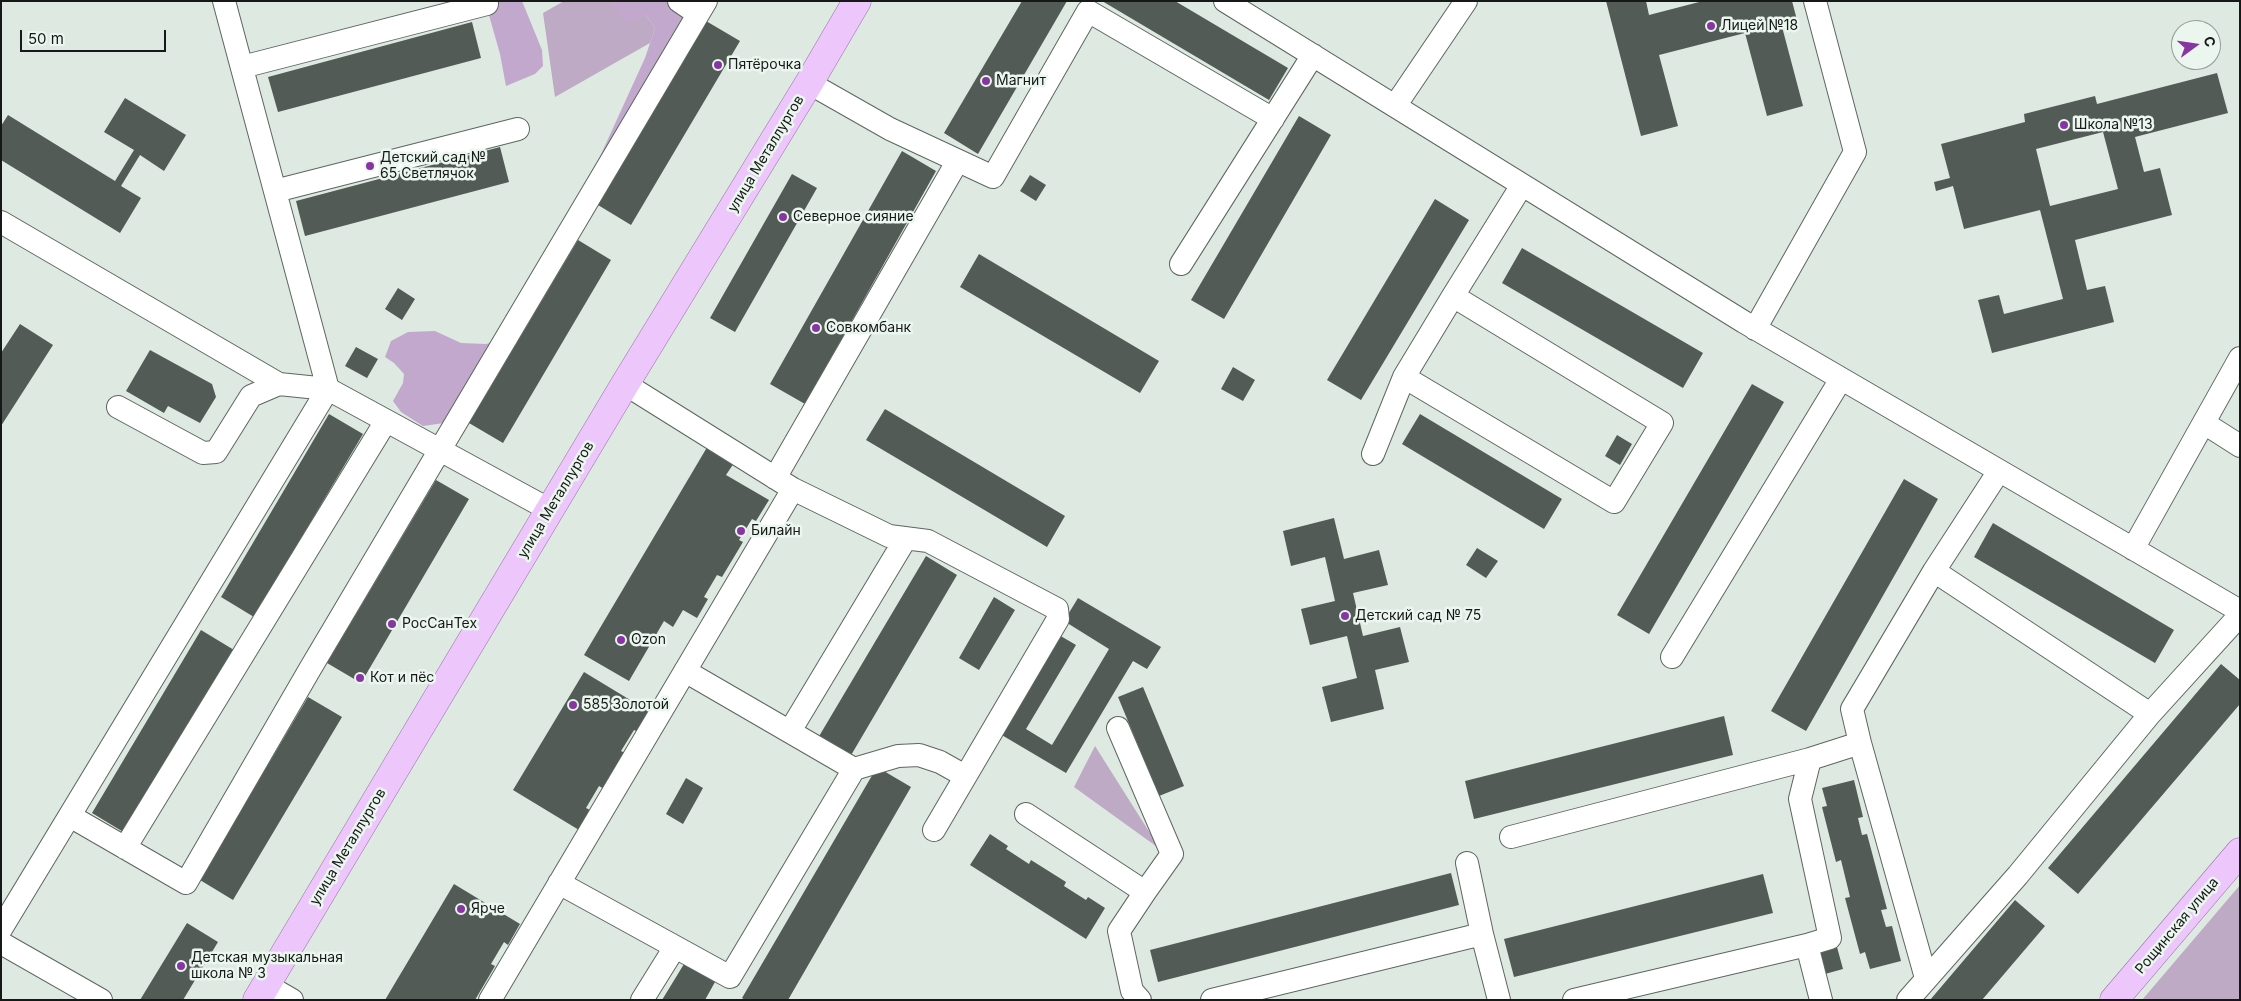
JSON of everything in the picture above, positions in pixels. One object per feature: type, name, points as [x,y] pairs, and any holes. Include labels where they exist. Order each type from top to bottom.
[{"type":"main road","name":"улица Металлургов","points":[[262,992],[625,384],[857,1]]},
{"type":"main road","name":"Рощинская улица","points":[[2114,1000],[2240,852]]},
{"type":"street","points":[[1,929],[328,388],[224,1]]},
{"type":"street","points":[[70,816],[186,883],[315,660],[441,451],[702,8],[679,1]]},
{"type":"street","points":[[1225,1],[1755,329],[2240,611]]},
{"type":"street","points":[[1395,106],[1466,1]]},
{"type":"street","points":[[1755,329],[1855,152],[1815,1]]},
{"type":"street","points":[[242,67],[486,4]]},
{"type":"street","points":[[809,83],[890,129],[993,178],[1087,6],[1273,119]]},
{"type":"street","points":[[1181,264],[1313,55]]},
{"type":"street","points":[[275,190],[518,129]]},
{"type":"street","points":[[490,1000],[685,671],[957,162]]},
{"type":"street","points":[[1372,454],[1404,377],[1522,185]]},
{"type":"street","points":[[1,222],[279,384],[328,388],[550,510]]},
{"type":"street","points":[[1404,377],[1614,502],[1662,423],[1453,296]]},
{"type":"street","points":[[2133,549],[2240,358]]},
{"type":"street","points":[[1672,657],[1841,379]]},
{"type":"street","points":[[118,408],[203,453],[216,452],[251,396],[279,384]]},
{"type":"street","points":[[625,384],[784,483],[889,536],[928,541],[1057,609],[1058,618],[934,830]]},
{"type":"street","points":[[125,848],[386,421]]},
{"type":"street","points":[[2204,423],[2240,446]]},
{"type":"street","points":[[1926,978],[1852,709],[1934,571],[1999,470]]},
{"type":"street","points":[[790,732],[906,538]]},
{"type":"street","points":[[1934,571],[2150,714]]},
{"type":"street","points":[[1908,1000],[2018,875],[2150,714],[2240,615]]},
{"type":"street","points":[[685,671],[854,769]]},
{"type":"street","points":[[1118,728],[1172,854],[1119,931],[1132,991],[1140,1000]]},
{"type":"street","points":[[1511,837],[1810,759],[1860,743]]},
{"type":"street","points":[[559,884],[730,977],[854,769],[898,756],[919,755],[940,762],[966,776]]},
{"type":"street","points":[[1574,1000],[1830,938],[1800,799],[1810,759]]},
{"type":"street","points":[[1026,814],[1145,892]]},
{"type":"street","points":[[1467,863],[1482,934],[1499,1000]]},
{"type":"street","points":[[1212,1000],[1482,934]]},
{"type":"street","points":[[1,943],[100,1000]]},
{"type":"street","points":[[1807,945],[1821,1000]]},
{"type":"street","points":[[642,1000],[675,947]]},
{"type":"street","points":[[262,992],[292,1000]]},
{"type":"shaded area","points":[[485,1],[522,1],[542,50],[543,66],[535,74],[506,86],[500,54]]},
{"type":"shaded area","points":[[564,1],[609,1],[646,15],[655,28],[650,43],[555,97],[543,13]]},
{"type":"shaded area","points":[[609,1],[705,1],[444,423],[423,426],[401,412],[393,401],[403,383],[404,374],[394,363],[385,357],[391,341],[408,332],[435,331],[461,343],[486,344],[494,342],[592,174],[645,58],[655,28],[646,15],[626,23]]},
{"type":"shaded area","points":[[1095,746],[1160,849],[1074,787]]},
{"type":"shaded area","points":[[2240,885],[2240,1000],[2142,1000]]},
{"type":"building","points":[[1022,1],[1067,1],[978,154],[944,133]]},
{"type":"building","points":[[1102,1],[1175,1],[1288,68],[1269,100]]},
{"type":"building","points":[[1606,1],[1646,1],[1649,15],[1703,1],[1792,1],[1797,20],[1781,23],[1803,106],[1767,116],[1745,33],[1659,55],[1678,126],[1641,136]]},
{"type":"building","points":[[706,21],[740,41],[631,225],[598,205]]},
{"type":"building","points":[[472,22],[481,58],[278,112],[268,77]]},
{"type":"building","points":[[2217,73],[2228,113],[2135,137],[2144,172],[2160,168],[2172,215],[2075,240],[2087,290],[2105,286],[2114,322],[1992,353],[1978,300],[1999,295],[2004,314],[2063,299],[2040,210],[1964,229],[1953,186],[1936,191],[1934,182],[1950,178],[1941,144],[2025,122],[2024,114],[2095,96],[2097,104]],"holes":[[[2103,132],[2118,189],[2050,206],[2036,149]]]},
{"type":"building","points":[[125,98],[186,135],[164,171],[140,155],[121,186],[141,198],[120,233],[1,160],[1,126],[8,115],[115,181],[134,150],[104,132]]},
{"type":"building","points":[[1299,116],[1331,135],[1224,319],[1191,300]]},
{"type":"building","points":[[500,147],[509,182],[305,236],[296,201]]},
{"type":"building","points":[[902,151],[936,171],[805,404],[770,384]]},
{"type":"building","points":[[792,174],[817,188],[735,332],[710,318]]},
{"type":"building","points":[[1030,175],[1046,185],[1036,201],[1020,191]]},
{"type":"building","points":[[1435,199],[1469,220],[1361,400],[1327,380]]},
{"type":"building","points":[[578,240],[611,260],[503,443],[469,423]]},
{"type":"building","points":[[1522,248],[1703,353],[1683,388],[1502,283]]},
{"type":"building","points":[[979,254],[1159,361],[1140,393],[960,287]]},
{"type":"building","points":[[398,288],[415,299],[402,320],[385,309]]},
{"type":"building","points":[[20,324],[53,345],[1,426],[1,353]]},
{"type":"building","points":[[356,347],[378,359],[367,378],[345,366]]},
{"type":"building","points":[[150,350],[212,384],[216,397],[200,423],[168,406],[164,413],[126,391]]},
{"type":"building","points":[[1233,367],[1255,380],[1243,401],[1221,389]]},
{"type":"building","points":[[1752,384],[1784,402],[1649,634],[1617,615]]},
{"type":"building","points":[[885,409],[1065,516],[1047,547],[866,440]]},
{"type":"building","points":[[329,414],[363,434],[254,617],[221,597]]},
{"type":"building","points":[[1420,414],[1562,499],[1544,529],[1402,444]]},
{"type":"building","points":[[1617,435],[1632,444],[1620,465],[1605,456]]},
{"type":"building","points":[[709,444],[736,460],[726,475],[769,500],[756,521],[752,519],[739,540],[743,542],[722,577],[717,575],[704,597],[708,599],[697,618],[683,610],[673,627],[664,621],[629,681],[584,655]]},
{"type":"building","points":[[1904,479],[1938,499],[1806,731],[1771,711]]},
{"type":"building","points":[[436,480],[469,499],[361,683],[327,663]]},
{"type":"building","points":[[1334,518],[1344,559],[1379,550],[1388,585],[1353,593],[1363,636],[1400,627],[1409,662],[1375,670],[1384,709],[1331,722],[1322,687],[1357,678],[1347,636],[1310,645],[1301,609],[1335,601],[1325,557],[1291,566],[1283,531]]},
{"type":"building","points":[[1993,523],[2174,630],[2155,663],[1974,557]]},
{"type":"building","points":[[1477,548],[1498,561],[1486,578],[1466,565]]},
{"type":"building","points":[[926,556],[957,575],[850,757],[818,738]]},
{"type":"building","points":[[994,597],[1015,610],[979,670],[959,658]]},
{"type":"building","points":[[1078,598],[1161,647],[1147,669],[1133,661],[1066,773],[1000,734],[1059,635],[1076,645],[1026,729],[1052,745],[1109,649],[1064,621]]},
{"type":"building","points":[[201,630],[234,650],[125,833],[92,813]]},
{"type":"building","points":[[2221,664],[2240,680],[2240,704],[2078,894],[2048,868]]},
{"type":"building","points":[[584,672],[650,712],[638,732],[634,730],[621,751],[625,753],[604,789],[599,786],[586,808],[590,810],[579,830],[513,790]]},
{"type":"building","points":[[1143,687],[1184,786],[1159,796],[1118,697]]},
{"type":"building","points":[[308,697],[342,717],[233,900],[200,880]]},
{"type":"building","points":[[1724,716],[1733,755],[1474,819],[1465,781]]},
{"type":"building","points":[[877,767],[911,787],[788,1000],[745,1000],[742,998]]},
{"type":"building","points":[[686,778],[703,788],[683,824],[666,814]]},
{"type":"building","points":[[1854,780],[1863,817],[1858,818],[1862,835],[1867,834],[1887,909],[1881,910],[1886,927],[1892,926],[1901,961],[1870,969],[1865,952],[1860,954],[1845,898],[1850,897],[1841,860],[1836,862],[1822,807],[1827,806],[1822,788]]},
{"type":"building","points":[[990,834],[1008,846],[1006,849],[1029,864],[1031,860],[1066,882],[1064,886],[1086,900],[1088,897],[1105,908],[1086,939],[970,865]]},
{"type":"building","points":[[1451,873],[1459,905],[1158,982],[1150,950]]},
{"type":"building","points":[[1763,874],[1773,913],[1514,977],[1504,939]]},
{"type":"building","points":[[454,884],[520,924],[508,945],[504,942],[491,964],[495,966],[475,1000],[385,1000]]},
{"type":"building","points":[[2015,900],[2045,926],[1982,1000],[1930,1000]]},
{"type":"building","points":[[187,923],[218,942],[183,1000],[140,1000]]},
{"type":"building","points":[[1837,947],[1843,969],[1825,974],[1819,951]]},
{"type":"building","points":[[684,964],[715,982],[705,1000],[662,1000]]},
{"type":"place","name":"Лицей №18","points":[[1711,26]]},
{"type":"place","name":"Пятёрочка","points":[[718,65]]},
{"type":"place","name":"Магнит","points":[[986,81]]},
{"type":"place","name":"Школа №13","points":[[2064,125]]},
{"type":"place","name":"Детский сад № 65 Светлячок","points":[[370,166]]},
{"type":"place","name":"Северное сияние","points":[[783,217]]},
{"type":"place","name":"Совкомбанк","points":[[816,328]]},
{"type":"place","name":"Билайн","points":[[741,531]]},
{"type":"place","name":"Детский сад № 75","points":[[1345,616]]},
{"type":"place","name":"РосСанТех","points":[[392,624]]},
{"type":"place","name":"Ozon","points":[[621,640]]},
{"type":"place","name":"Кот и пёс","points":[[360,678]]},
{"type":"place","name":"585 Золотой","points":[[573,705]]},
{"type":"place","name":"Ярче","points":[[461,909]]},
{"type":"place","name":"Детская музыкальная школа № 3","points":[[181,966]]}]
